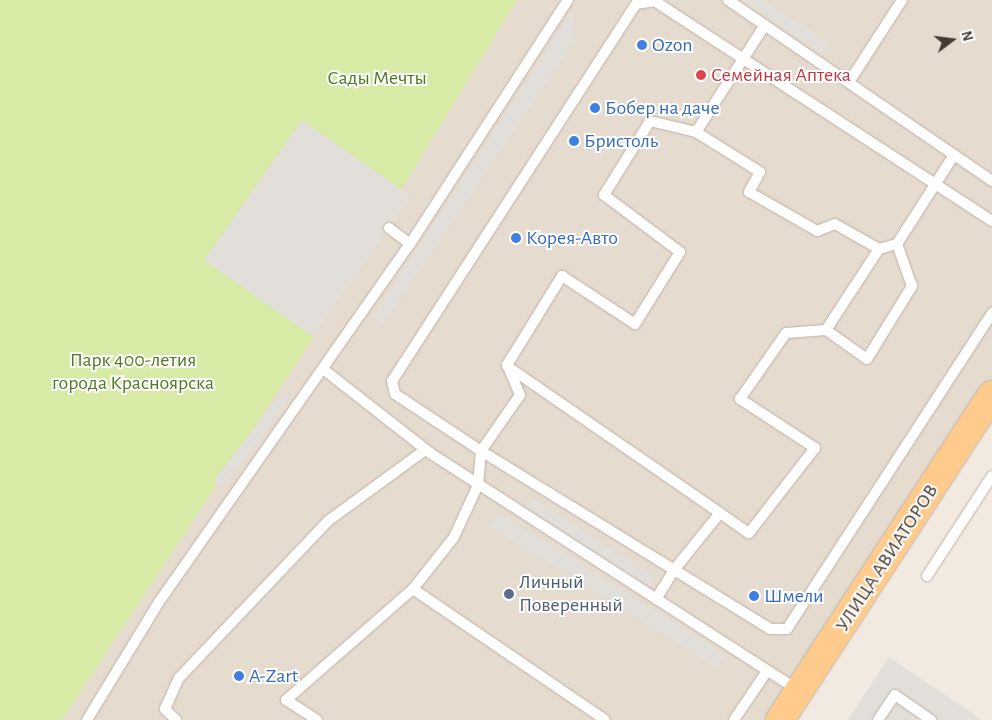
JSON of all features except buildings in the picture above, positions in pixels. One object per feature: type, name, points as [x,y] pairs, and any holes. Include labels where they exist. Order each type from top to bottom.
[{"type":"main road","name":"УЛИЦА АВИАТОРОВ","points":[[780,720],[992,395]]},
{"type":"lane","points":[[91,718],[159,602],[410,244],[568,0]]},
{"type":"lane","points":[[728,0],[992,180]]},
{"type":"lane","points":[[849,82],[902,0]]},
{"type":"lane","points":[[992,221],[935,186],[744,58],[655,1],[636,4],[392,381],[395,394],[481,450],[770,629],[787,629],[992,313]]},
{"type":"lane","points":[[696,132],[765,25]]},
{"type":"lane","points":[[507,366],[562,276],[635,324],[680,252],[604,195],[650,121],[696,132],[760,172],[749,192],[817,231],[835,224],[879,249]]},
{"type":"lane","points":[[826,330],[879,249],[897,244],[954,155]]},
{"type":"lane","points":[[389,228],[410,244]]},
{"type":"lane","points":[[507,366],[749,533],[815,448],[740,399],[786,332],[826,330],[867,360],[912,286],[897,244]]},
{"type":"lane","points":[[317,720],[286,700],[412,589],[454,537],[478,485],[481,450],[520,395],[507,366]]},
{"type":"lane","points":[[323,369],[425,450],[798,691]]},
{"type":"lane","points":[[176,720],[165,709],[179,678],[328,521],[425,450]]},
{"type":"lane","points":[[927,576],[992,476]]},
{"type":"lane","points":[[656,599],[674,570],[720,513]]},
{"type":"lane","points":[[412,589],[606,720]]},
{"type":"lane","points":[[734,720],[767,671]]},
{"type":"lane","points":[[878,720],[895,695],[932,720]]},
{"type":"shaded area","points":[[0,0],[992,0],[992,395],[780,720],[0,720]]},
{"type":"shaded area","points":[[740,0],[764,0],[829,43],[822,54]]},
{"type":"shaded area","points":[[572,12],[576,40],[383,325],[373,316]]},
{"type":"shaded area","points":[[302,120],[411,196],[313,336],[204,260]]},
{"type":"shaded area","points":[[281,394],[290,401],[222,487],[213,481]]},
{"type":"shaded area","points":[[533,498],[656,578],[650,588],[526,508]]},
{"type":"shaded area","points":[[499,513],[725,654],[717,668],[491,527]]},
{"type":"shaded area","points":[[889,657],[982,720],[848,720]]},
{"type":"green space","name":"Парк 400-летия города Красноярска","points":[[0,0],[517,0],[401,190],[302,121],[205,261],[315,335],[62,720],[0,720]]},
{"type":"place","name":"Ozon","points":[[642,45]]},
{"type":"place","name":"Семейная Аптека","points":[[701,75]]},
{"type":"place","name":"Бобер на даче","points":[[595,108]]},
{"type":"place","name":"Бристоль","points":[[574,141]]},
{"type":"place","name":"Корея-Авто","points":[[516,238]]},
{"type":"place","name":"Личный Поверенный","points":[[509,594]]},
{"type":"place","name":"Шмели","points":[[754,596]]},
{"type":"place","name":"A-Zart","points":[[239,676]]},
{"type":"park label","name":"Сады Мечты","points":[[377,78]]}]
